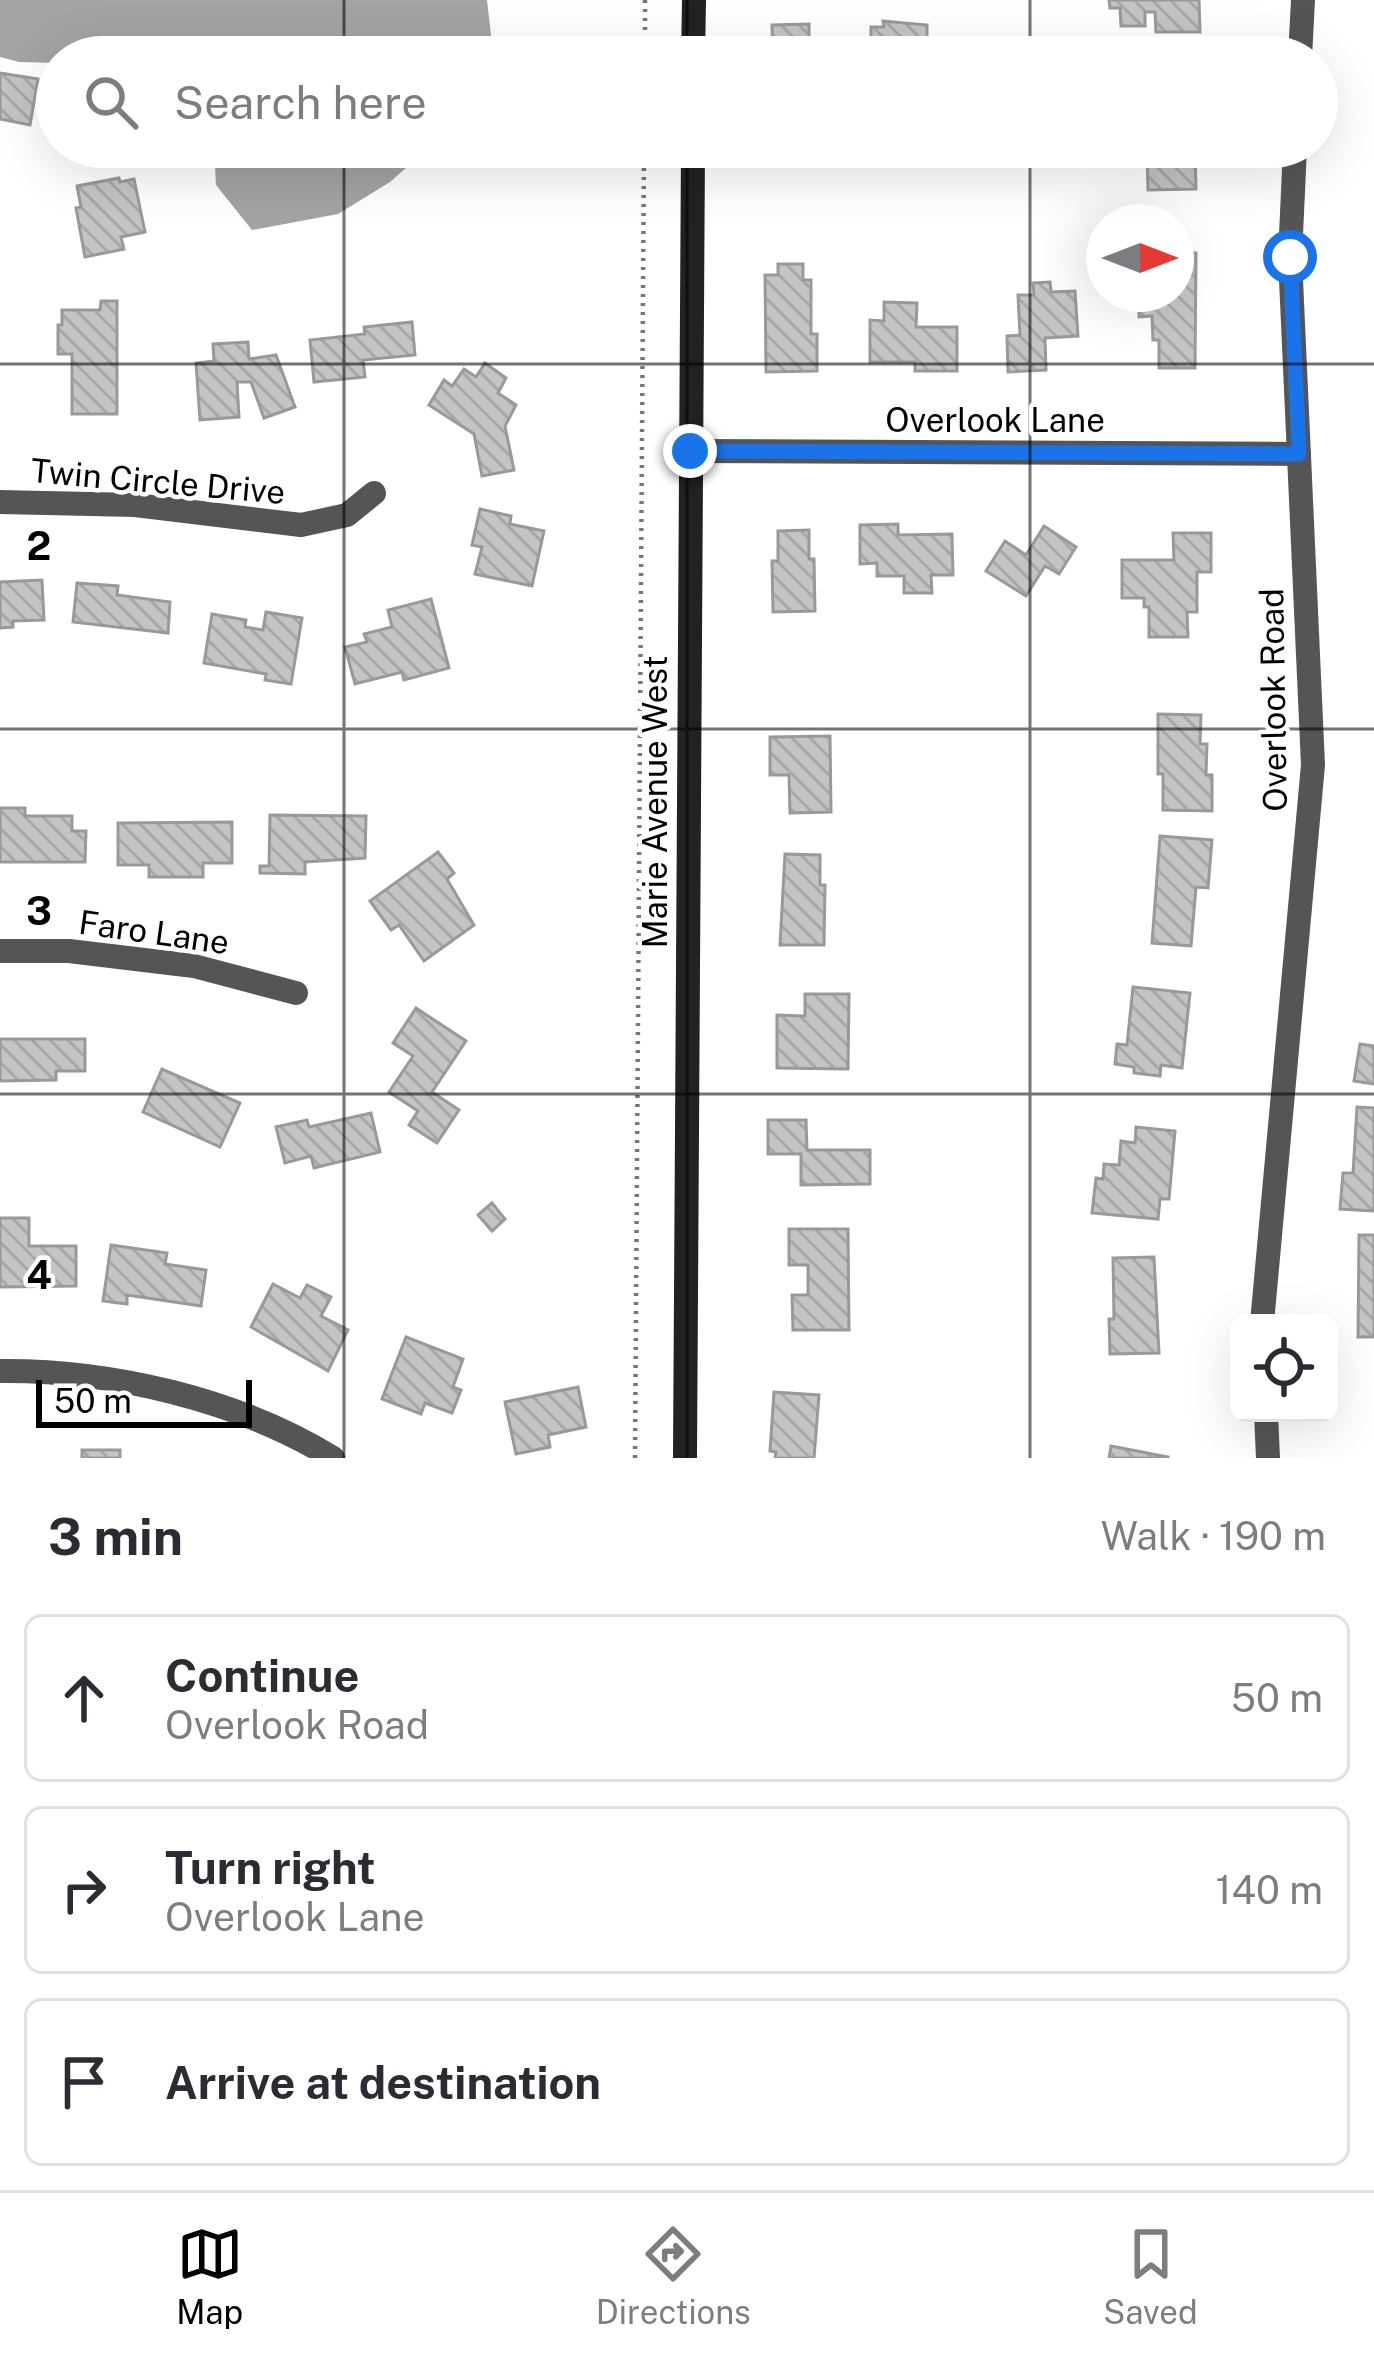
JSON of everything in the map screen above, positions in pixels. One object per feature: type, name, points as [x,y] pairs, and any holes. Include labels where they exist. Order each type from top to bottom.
[{"type":"street","points":[[693,36],[694,0]]},
{"type":"street","points":[[1301,36],[1303,0]]},
{"type":"street","name":"Marie Avenue West","points":[[685,1458],[692,168]]},
{"type":"street","name":"Overlook Road","points":[[1263,1314],[1312,764],[1290,257],[1294,168]]},
{"type":"street","name":"Overlook Lane","points":[[690,451],[1299,454]]},
{"type":"street","name":"Twin Circle Drive","points":[[0,502],[135,505],[301,526],[347,515],[374,494]]},
{"type":"street","name":"Faro Lane","points":[[0,951],[69,951],[194,966],[296,993]]},
{"type":"street","points":[[0,1371],[121,1381],[225,1409],[333,1458]]},
{"type":"street","points":[[1266,1422],[1268,1458]]},
{"type":"path","points":[[645,0],[645,36]]},
{"type":"path","points":[[635,1458],[644,168]]},
{"type":"shaded area","points":[[0,0],[487,0],[491,36],[36,36],[36,62],[0,57]]},
{"type":"shaded area","points":[[215,168],[406,168],[338,214],[252,230],[216,185]]},
{"type":"building","points":[[1109,0],[1199,0],[1200,32],[1156,32],[1155,12],[1145,12],[1145,26],[1121,26],[1120,8],[1110,8]]},
{"type":"building","points":[[883,21],[927,25],[927,36],[871,36],[871,27],[884,27]]},
{"type":"building","points":[[809,24],[809,36],[772,36],[772,25]]},
{"type":"building","points":[[0,73],[36,79],[30,125],[0,119]]},
{"type":"building","points":[[1147,168],[1196,168],[1196,189],[1148,190]]},
{"type":"building","points":[[119,178],[120,182],[134,179],[145,232],[121,237],[124,249],[85,257],[77,186]]},
{"type":"building","points":[[1196,253],[1195,368],[1159,368],[1159,340],[1153,340],[1152,316],[1139,317],[1139,312],[1194,312]]},
{"type":"building","points":[[778,264],[803,264],[803,280],[811,280],[817,371],[766,372],[765,275],[778,275]]},
{"type":"building","points":[[1050,282],[1051,292],[1075,291],[1078,336],[1045,338],[1046,370],[1008,372],[1007,336],[1020,335],[1018,295],[1034,295],[1033,283]]},
{"type":"building","points":[[101,301],[117,301],[117,414],[72,414],[72,354],[58,354],[58,325],[62,325],[62,310],[100,310]]},
{"type":"building","points":[[884,302],[917,303],[916,327],[957,327],[957,371],[915,371],[915,362],[870,362],[870,320],[884,321]]},
{"type":"building","points":[[412,322],[415,355],[363,360],[365,377],[314,382],[310,340],[365,334],[364,327]]},
{"type":"building","points":[[248,342],[249,359],[276,355],[295,407],[264,418],[251,382],[237,382],[239,417],[200,420],[196,363],[214,361],[213,344]]},
{"type":"building","points":[[485,363],[506,378],[498,393],[516,405],[505,426],[514,470],[482,476],[474,434],[429,405],[444,380],[452,386],[464,369],[476,377]]},
{"type":"building","points":[[480,509],[511,516],[510,524],[544,531],[532,586],[475,574],[482,547],[472,545]]},
{"type":"building","points":[[898,524],[898,535],[952,534],[953,575],[931,575],[932,593],[904,593],[904,576],[877,576],[877,563],[860,564],[860,525]]},
{"type":"building","points":[[1044,526],[1076,547],[1059,574],[1045,566],[1026,596],[986,571],[1005,541],[1026,555]]},
{"type":"building","points":[[809,530],[815,611],[773,612],[772,561],[778,561],[778,531]]},
{"type":"building","points":[[1173,533],[1211,533],[1211,572],[1197,572],[1197,612],[1187,612],[1188,637],[1149,637],[1149,607],[1144,607],[1144,598],[1122,598],[1122,560],[1174,560]]},
{"type":"building","points":[[42,580],[44,620],[13,621],[13,627],[0,628],[0,582]]},
{"type":"building","points":[[77,583],[118,586],[117,595],[170,602],[168,633],[73,622]]},
{"type":"building","points":[[431,599],[449,668],[404,680],[402,672],[355,684],[345,647],[367,642],[364,634],[392,627],[388,610]]},
{"type":"building","points":[[266,612],[302,618],[291,684],[265,680],[266,674],[204,663],[212,614],[246,620],[245,627],[263,630]]},
{"type":"building","points":[[1158,714],[1201,715],[1200,744],[1207,744],[1212,811],[1163,810]]},
{"type":"building","points":[[830,736],[831,812],[790,813],[789,775],[770,775],[770,737]]},
{"type":"building","points":[[0,808],[25,808],[25,816],[72,816],[72,831],[86,831],[85,862],[0,862]]},
{"type":"building","points":[[270,815],[366,816],[365,858],[305,862],[305,874],[260,873],[260,866],[269,866]]},
{"type":"building","points":[[232,822],[232,863],[203,863],[203,877],[149,877],[149,865],[118,865],[118,823]]},
{"type":"building","points":[[1160,836],[1212,840],[1208,888],[1196,887],[1191,946],[1152,943]]},
{"type":"building","points":[[438,852],[454,873],[447,879],[474,925],[424,961],[399,925],[391,930],[370,901]]},
{"type":"building","points":[[785,854],[820,855],[820,885],[825,885],[824,945],[780,945]]},
{"type":"building","points":[[1133,987],[1190,993],[1182,1068],[1161,1065],[1160,1076],[1134,1073],[1134,1067],[1115,1064],[1117,1044],[1127,1045]]},
{"type":"building","points":[[805,994],[849,994],[848,1069],[777,1068],[777,1015],[805,1016]]},
{"type":"building","points":[[416,1008],[466,1041],[432,1092],[459,1110],[437,1143],[409,1125],[418,1111],[389,1092],[413,1056],[393,1043]]},
{"type":"building","points":[[0,1039],[85,1039],[85,1071],[56,1071],[56,1080],[0,1081]]},
{"type":"building","points":[[1360,1044],[1374,1046],[1374,1084],[1354,1081]]},
{"type":"building","points":[[162,1069],[240,1103],[220,1147],[143,1112]]},
{"type":"building","points":[[1357,1107],[1374,1108],[1374,1211],[1340,1209],[1343,1173],[1353,1173]]},
{"type":"building","points":[[371,1113],[380,1152],[314,1168],[311,1156],[285,1163],[276,1127],[307,1120],[309,1127]]},
{"type":"building","points":[[768,1120],[806,1120],[807,1150],[870,1150],[870,1184],[801,1185],[801,1154],[768,1154]]},
{"type":"building","points":[[1136,1127],[1175,1131],[1169,1199],[1160,1199],[1158,1219],[1092,1213],[1096,1178],[1103,1179],[1104,1164],[1119,1165],[1121,1141],[1135,1143]]},
{"type":"building","points":[[492,1203],[505,1219],[492,1231],[478,1215]]},
{"type":"building","points":[[0,1218],[29,1218],[29,1246],[76,1246],[76,1286],[0,1287]]},
{"type":"building","points":[[789,1229],[848,1229],[849,1330],[793,1330],[792,1295],[808,1295],[808,1265],[789,1265]]},
{"type":"building","points":[[1359,1235],[1374,1235],[1374,1337],[1358,1337]]},
{"type":"building","points":[[111,1245],[167,1253],[165,1264],[206,1270],[201,1306],[127,1295],[127,1304],[103,1301]]},
{"type":"building","points":[[1154,1257],[1159,1353],[1110,1354],[1113,1258]]},
{"type":"building","points":[[273,1284],[300,1298],[307,1285],[331,1297],[321,1316],[348,1330],[328,1371],[251,1327]]},
{"type":"building","points":[[406,1337],[463,1359],[453,1387],[461,1390],[452,1413],[425,1403],[421,1414],[382,1399]]},
{"type":"building","points":[[578,1387],[586,1427],[548,1435],[550,1447],[516,1454],[505,1402]]},
{"type":"building","points":[[774,1392],[819,1395],[814,1458],[775,1458],[776,1452],[770,1451]]},
{"type":"building","points":[[1111,1446],[1168,1457],[1168,1458],[1109,1458]]},
{"type":"building","points":[[82,1450],[120,1450],[120,1458],[82,1458]]},
{"type":"route","points":[[690,451],[1299,454],[1290,257]]}]
